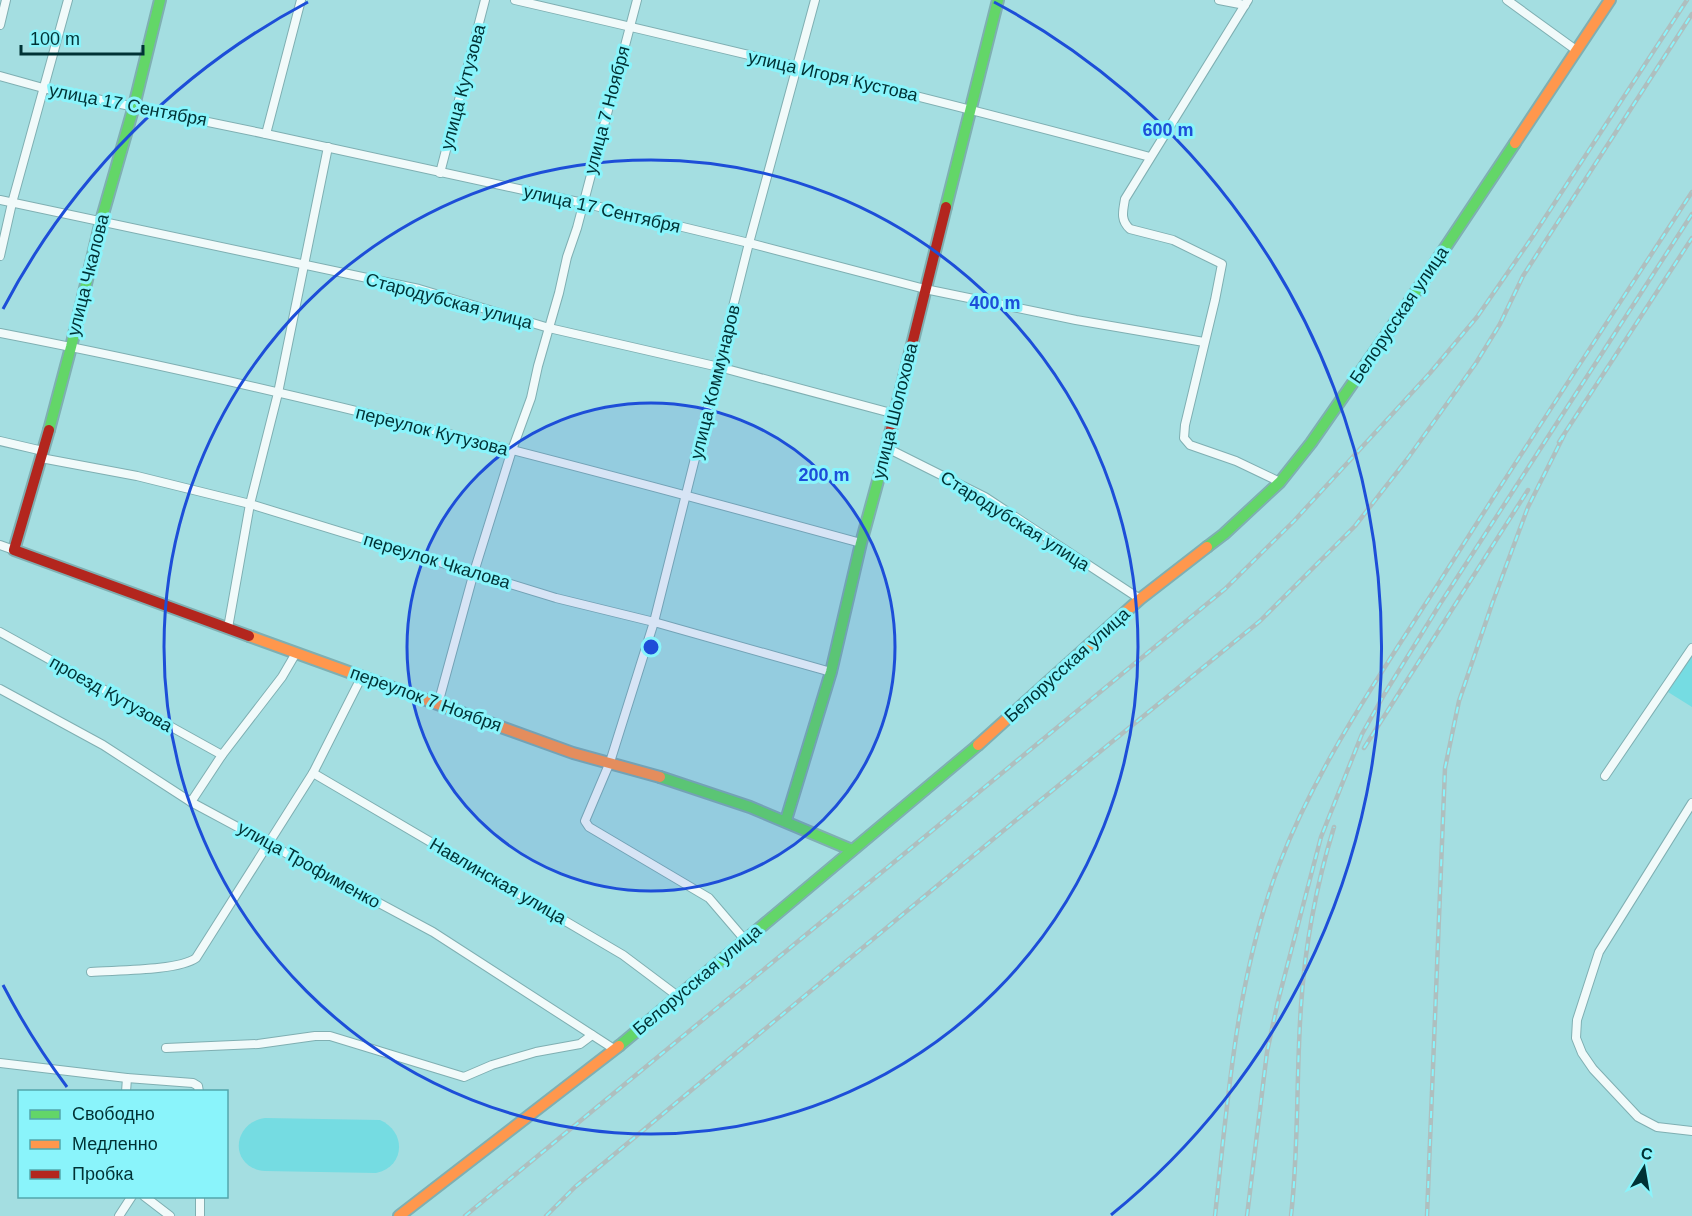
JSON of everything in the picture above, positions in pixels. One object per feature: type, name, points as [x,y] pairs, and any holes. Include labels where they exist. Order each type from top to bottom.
[{"type":"street","points":[[0,25],[6,0]]},
{"type":"street","points":[[0,256],[12,203],[68,0]]},
{"type":"street","name":"улица Чкалова","points":[[14,550],[71,346],[101,221],[134,105],[160,0]]},
{"type":"street","points":[[266,134],[301,0]]},
{"type":"street","name":"улица Кутузова","points":[[440,173],[485,0]]},
{"type":"street","name":"улица Игоря Кустова","points":[[515,0],[970,108],[1150,157]]},
{"type":"street","name":"улица 7 Ноября","points":[[438,704],[474,572],[512,450],[531,398],[636,0]]},
{"type":"street","name":"улица Коммунаров","points":[[745,939],[709,898],[586,825],[585,818],[610,762],[654,622],[749,243],[815,0]]},
{"type":"street","name":"улица Шолохова","points":[[786,820],[831,672],[861,543],[887,448],[998,0]]},
{"type":"street","points":[[1219,0],[1247,3],[1150,157],[1125,200],[1122,217],[1130,228],[1173,240],[1222,264],[1184,438],[1190,445],[1236,461],[1280,483]]},
{"type":"street","points":[[1507,0],[1576,50]]},
{"type":"street","name":"Белорусская улица","points":[[399,1216],[679,997],[745,939],[993,733],[1140,599],[1224,534],[1280,483],[1406,308],[1610,0]]},
{"type":"street","name":"улица 17 Сентября","points":[[0,76],[43,88],[134,105],[583,203],[925,289],[1076,320],[1204,342]]},
{"type":"street","points":[[228,628],[250,504],[278,393],[328,147]]},
{"type":"street","name":"Стародубская улица","points":[[0,200],[419,289],[549,328],[719,367],[895,414]]},
{"type":"street","name":"переулок Кутузова","points":[[0,333],[71,346],[278,393],[512,450],[861,543]]},
{"type":"street","name":"переулок Чкалова","points":[[0,441],[42,454],[250,504],[556,598],[654,622],[831,672]]},
{"type":"street","name":"Стародубская улица","points":[[887,448],[985,497],[1140,599]]},
{"type":"street","name":"переулок 7 Ноября","points":[[0,545],[573,753],[644,771],[786,820],[852,850]]},
{"type":"street","name":"проезд Кутузова","points":[[0,632],[222,755]]},
{"type":"street","points":[[1605,776],[1692,648]]},
{"type":"street","points":[[191,802],[222,755],[282,677],[297,653]]},
{"type":"street","points":[[91,972],[158,968],[194,960],[313,773],[362,676]]},
{"type":"street","name":"улица Трофименко","points":[[0,689],[103,745],[191,802],[433,932],[614,1049]]},
{"type":"street","name":"Навлинская улица","points":[[313,773],[624,955],[679,997]]},
{"type":"street","points":[[1692,802],[1599,952],[1577,1020],[1576,1038],[1582,1053],[1593,1069],[1638,1117],[1657,1127],[1692,1131]]},
{"type":"street","points":[[166,1048],[258,1044],[330,1036],[464,1077],[492,1065],[536,1052],[580,1044],[592,1035]]},
{"type":"street","points":[[0,1063],[127,1078],[194,1083],[199,1090]]},
{"type":"street","points":[[126,1090],[127,1078]]},
{"type":"street","points":[[119,1216],[131,1198]]},
{"type":"street","points":[[145,1198],[170,1216]]},
{"type":"street","points":[[200,1198],[200,1216]]},
{"type":"shaded area","points":[[1692,656],[1692,707],[1668,692]]},
{"type":"shaded area","points":[[265,1118],[380,1120],[395,1132],[399,1149],[397,1157],[393,1164],[376,1173],[265,1171],[253,1168],[240,1154],[241,1136],[254,1122]]},
{"type":"railway","points":[[465,1216],[1225,589],[1294,521],[1430,373],[1477,317],[1533,236],[1687,0]]},
{"type":"railway","points":[[546,1216],[575,1187],[1015,821],[1260,621],[1355,526],[1408,458],[1476,363],[1500,324],[1523,276],[1692,14]]},
{"type":"railway","points":[[1215,1216],[1230,1083],[1243,995],[1264,908],[1294,828],[1330,758],[1371,689],[1692,192]]},
{"type":"railway","points":[[1247,1216],[1267,1052],[1278,1001],[1321,837],[1362,734],[1440,604],[1692,214]]},
{"type":"railway","points":[[1559,442],[1692,238]]},
{"type":"railway","points":[[1427,1216],[1445,768],[1459,701],[1492,604],[1528,507],[1564,435]]},
{"type":"railway","points":[[1364,748],[1528,490]]},
{"type":"railway","points":[[1291,1216],[1299,1032],[1305,961],[1317,893],[1334,827]]},
{"type":"traffic: fast","points":[[49,430],[101,221],[134,106],[160,0]]},
{"type":"traffic: fast","points":[[946,207],[998,0]]},
{"type":"traffic: fast","points":[[1207,547],[1280,482],[1311,443],[1405,308],[1515,143]]},
{"type":"traffic: fast","points":[[786,820],[831,672],[861,543],[882,466]]},
{"type":"traffic: fast","points":[[619,1046],[978,745]]},
{"type":"traffic: fast","points":[[660,777],[750,807],[852,850]]},
{"type":"traffic: slow","points":[[1515,143],[1610,0]]},
{"type":"traffic: slow","points":[[978,745],[1140,599],[1207,547]]},
{"type":"traffic: slow","points":[[249,636],[573,753],[660,777]]},
{"type":"traffic: slow","points":[[399,1216],[619,1046]]},
{"type":"traffic: jam","points":[[882,466],[946,207]]},
{"type":"traffic: jam","points":[[49,430],[14,550],[249,636]]}]
